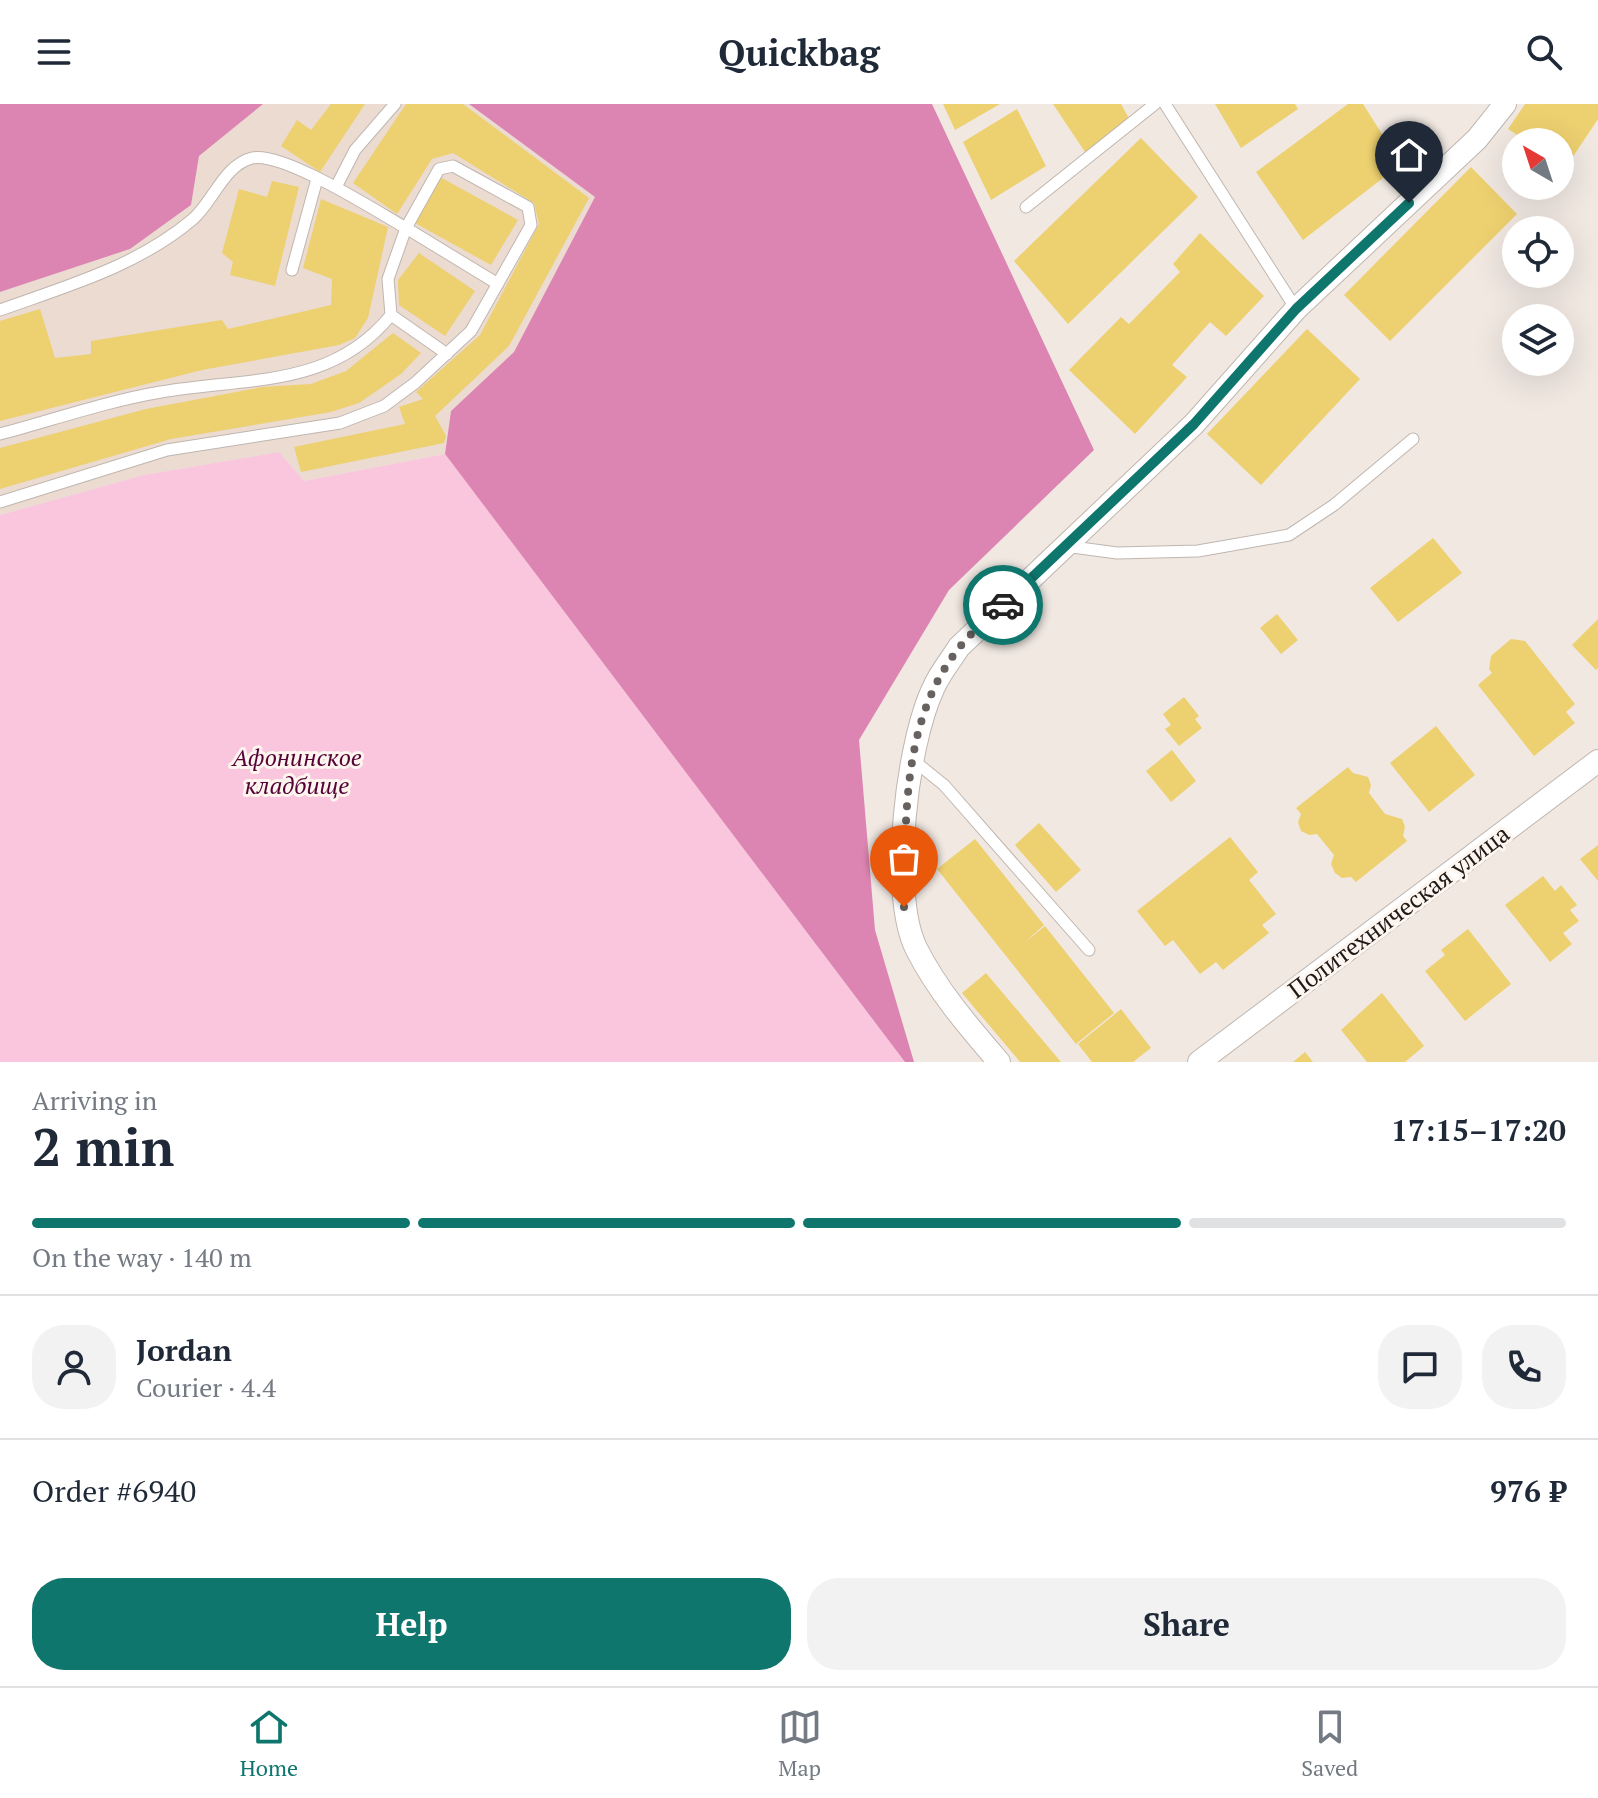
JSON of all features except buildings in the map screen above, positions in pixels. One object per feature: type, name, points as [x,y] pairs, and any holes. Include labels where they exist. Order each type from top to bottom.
[{"type":"street","points":[[999,1062],[951,1006],[915,946],[904,907],[907,782],[933,689],[959,647],[1194,424],[1296,309],[1477,139],[1505,104]]},
{"type":"street","name":"Политехническая улица","points":[[1199,1062],[1598,761]]},
{"type":"lane","points":[[336,187],[355,150],[395,104]]},
{"type":"lane","points":[[1026,207],[1155,104]]},
{"type":"lane","points":[[1165,104],[1296,309]]},
{"type":"lane","points":[[0,310],[131,260],[191,221],[234,168],[252,158],[276,160],[336,187],[498,284]]},
{"type":"lane","points":[[0,434],[158,392],[313,371],[342,359],[372,339],[391,315],[388,279],[406,228],[439,169],[453,166],[528,207],[531,225],[471,331],[384,406],[340,423],[167,450],[0,502]]},
{"type":"lane","points":[[292,270],[317,179]]},
{"type":"lane","points":[[391,315],[447,354]]},
{"type":"lane","points":[[1065,546],[1117,553],[1198,551],[1289,535],[1334,505],[1413,439]]},
{"type":"lane","points":[[913,760],[944,785],[1089,950]]},
{"type":"shaded area","points":[[0,104],[263,104],[199,156],[191,205],[130,249],[0,292]]},
{"type":"shaded area","points":[[263,104],[469,104],[596,197],[514,352],[451,411],[445,454],[304,481],[279,452],[144,475],[0,515],[0,292],[130,249],[191,205],[199,156]]},
{"type":"shaded area","points":[[469,104],[932,104],[1094,450],[949,590],[859,740],[875,930],[914,1062],[905,1062],[445,454],[451,411],[514,352],[595,197]]},
{"type":"green space","name":"Афонинское кладбище","points":[[279,452],[304,481],[445,454],[905,1062],[0,1062],[0,515],[144,475]]},
{"type":"way so far","points":[[904,907],[907,782],[933,689],[959,647],[1003,605]]},
{"type":"route","points":[[1003,605],[1194,424],[1296,309],[1409,203]]}]
